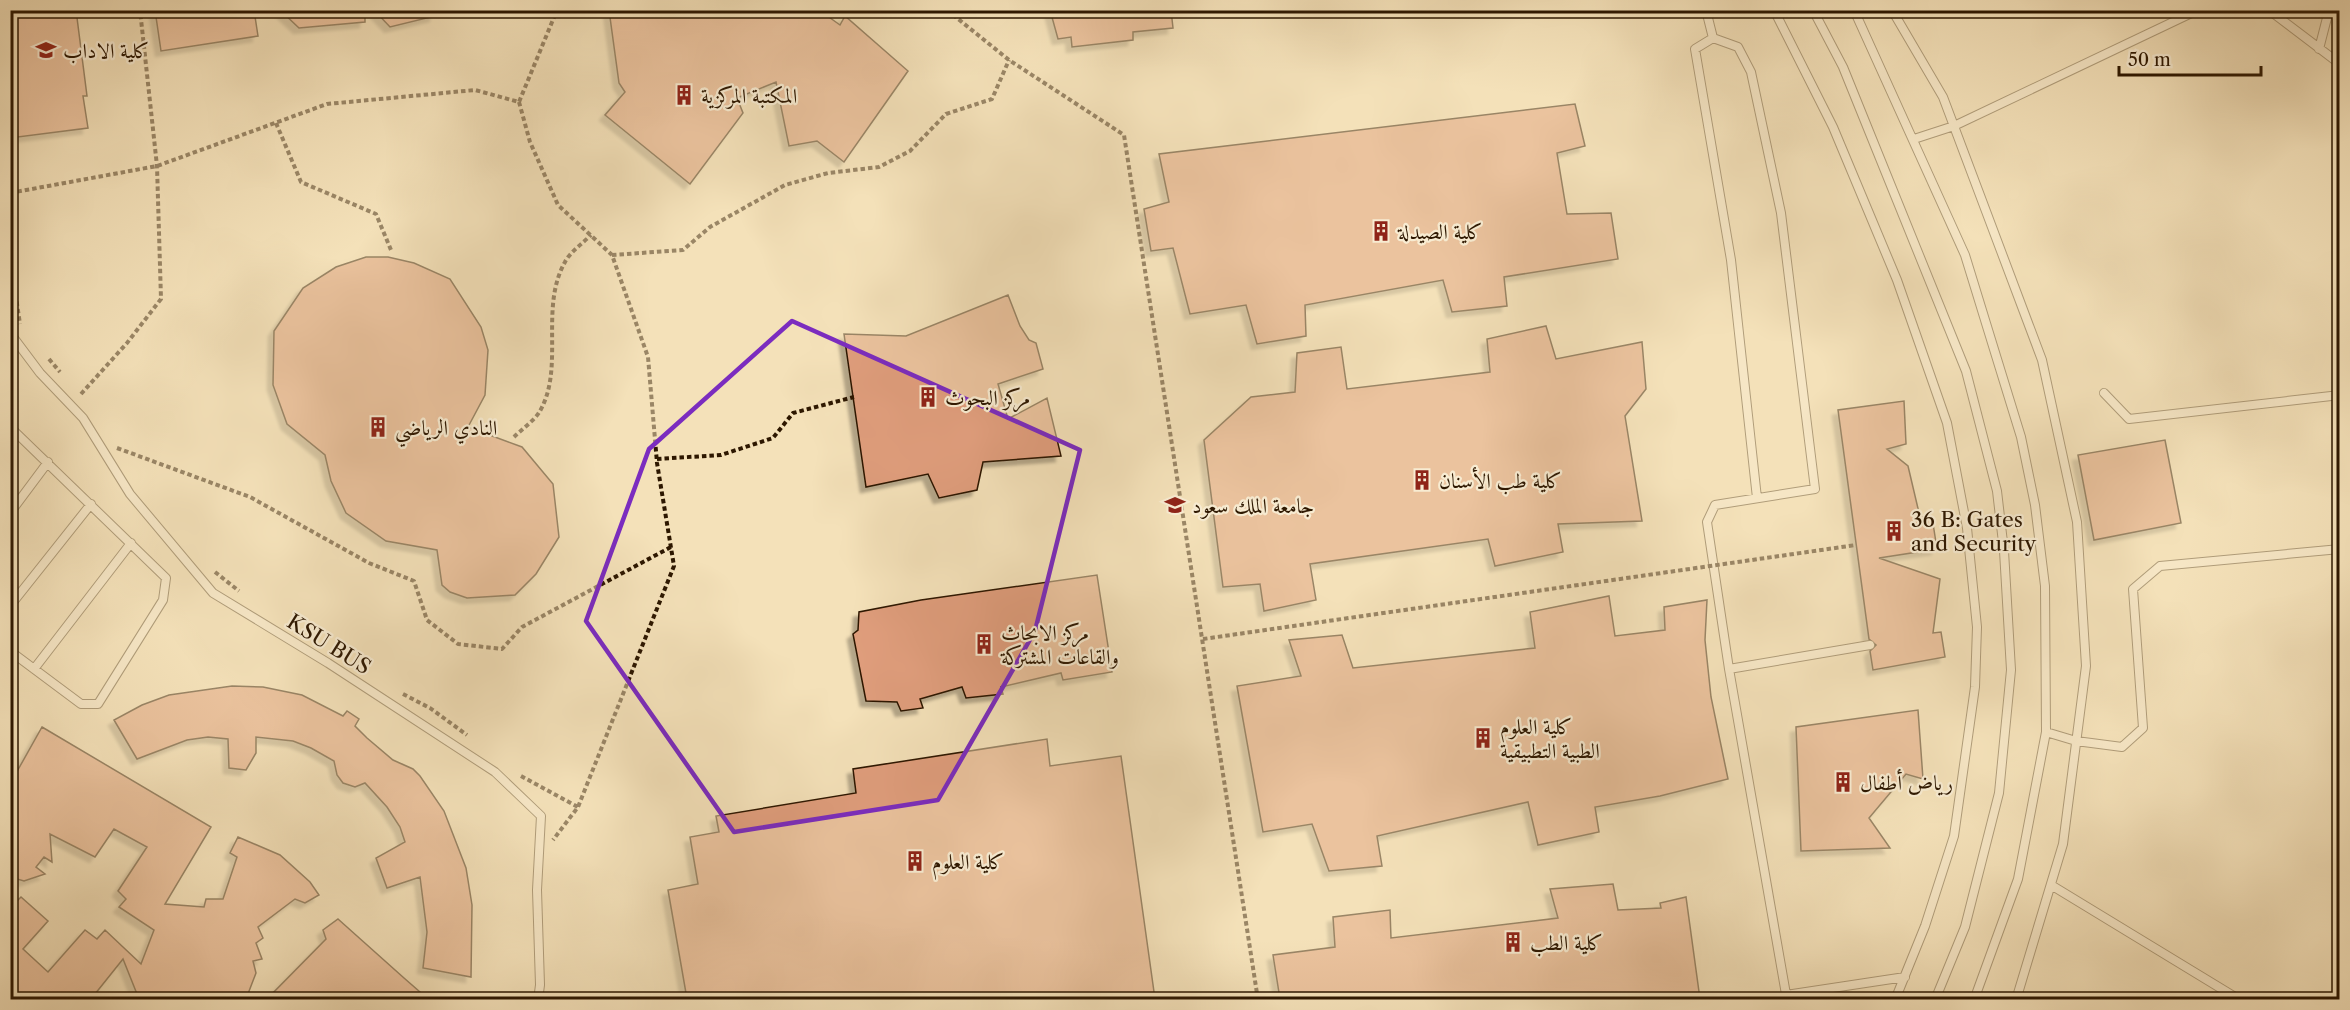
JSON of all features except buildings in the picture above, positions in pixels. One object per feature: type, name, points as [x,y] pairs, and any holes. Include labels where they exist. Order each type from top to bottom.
[{"type":"lane","points":[[1706,10],[1713,38]]},
{"type":"lane","points":[[1774,10],[1833,127],[1897,280],[1947,423],[1967,528],[1977,627],[1973,698],[1954,836],[1925,926],[1895,999]]},
{"type":"lane","points":[[1813,10],[1853,89],[1966,371],[1997,492],[2004,551],[2011,670],[1999,793],[1965,927],[1935,999]]},
{"type":"lane","points":[[1854,10],[1965,255],[2021,436],[2035,506],[2044,586],[2046,732],[2018,879],[1974,999]]},
{"type":"lane","points":[[1892,10],[1943,97],[2042,360],[2077,522],[2086,666],[2063,844],[2016,999]]},
{"type":"lane","points":[[1914,140],[1953,126],[2198,10]]},
{"type":"lane","points":[[2269,10],[2340,64]]},
{"type":"lane","points":[[2319,49],[2329,10]]},
{"type":"lane","points":[[1713,38],[1738,47],[1751,72],[1781,213],[1815,489],[1715,505],[1707,522],[1728,669],[1786,997],[1905,977]]},
{"type":"lane","points":[[1713,38],[1695,49],[1731,260],[1757,498]]},
{"type":"lane","name":"KSU BUS","points":[[10,333],[40,373],[82,418],[130,494],[213,593],[328,663],[495,772],[541,816],[537,890],[540,985],[538,999]]},
{"type":"lane","points":[[2104,393],[2129,419],[2340,395]]},
{"type":"lane","points":[[10,427],[166,578],[163,600],[100,702],[93,705],[81,704],[10,651]]},
{"type":"lane","points":[[10,513],[48,462]]},
{"type":"lane","points":[[10,606],[91,504]]},
{"type":"lane","points":[[34,669],[131,543]]},
{"type":"lane","points":[[2046,732],[2076,741],[2122,747],[2143,728],[2133,589],[2160,566],[2340,549]]},
{"type":"lane","points":[[1728,669],[1870,645]]},
{"type":"lane","points":[[2051,885],[2240,999]]},
{"type":"path","points":[[81,394],[127,343],[161,299],[157,166],[140,10]]},
{"type":"path","points":[[511,769],[529,782],[578,807],[674,566],[657,459],[648,357],[612,255],[558,205],[530,142],[519,102],[557,10]]},
{"type":"path","points":[[947,10],[1009,60],[1124,135],[1258,999]]},
{"type":"path","points":[[612,255],[683,250],[710,227],[785,185],[828,172],[879,167],[910,152],[946,114],[992,99],[1009,60]]},
{"type":"path","points":[[10,193],[157,166],[327,105],[475,90],[519,102]]},
{"type":"path","points":[[276,123],[301,182],[376,214],[391,250]]},
{"type":"path","points":[[514,437],[540,412],[549,384],[554,351],[550,323],[555,292],[565,261],[591,236]]},
{"type":"path","points":[[10,257],[20,329]]},
{"type":"path","points":[[43,353],[66,378]]},
{"type":"path","points":[[73,386],[87,403]]},
{"type":"path","points":[[657,459],[721,455],[773,438],[793,413],[854,397]]},
{"type":"path","points":[[110,438],[123,457]]},
{"type":"path","points":[[116,447],[250,497],[369,563],[414,581],[427,620],[458,644],[502,649],[522,627],[671,547]]},
{"type":"path","points":[[1203,639],[1856,545]]},
{"type":"path","points":[[211,568],[247,598]]},
{"type":"path","points":[[394,689],[430,708],[475,742]]},
{"type":"highlighted area","points":[[792,321],[1080,450],[1035,631],[938,800],[734,832],[586,621],[649,449]]},
{"type":"place","name":"كلية الاداب","points":[[46,50]]},
{"type":"place","name":"المكتبة المركزية","points":[[684,95]]},
{"type":"place","name":"كلية الصيدلة","points":[[1381,231]]},
{"type":"place","name":"مركز البحوث","points":[[928,397]]},
{"type":"place","name":"النادي الرياضي","points":[[378,427]]},
{"type":"place","name":"كلية طب الأسنان","points":[[1422,480]]},
{"type":"place","name":"جامعة الملك سعود","points":[[1175,505]]},
{"type":"place","name":"36 B: Gates and Security","points":[[1894,531]]},
{"type":"place","name":"مركز الابحاث والقاعات المشتركة","points":[[984,644]]},
{"type":"place","name":"كلية العلوم الطبية التطبيقية","points":[[1483,738]]},
{"type":"place","name":"رياض أطفال","points":[[1843,782]]},
{"type":"place","name":"كلية العلوم","points":[[915,861]]},
{"type":"place","name":"كلية الطب","points":[[1513,942]]}]
